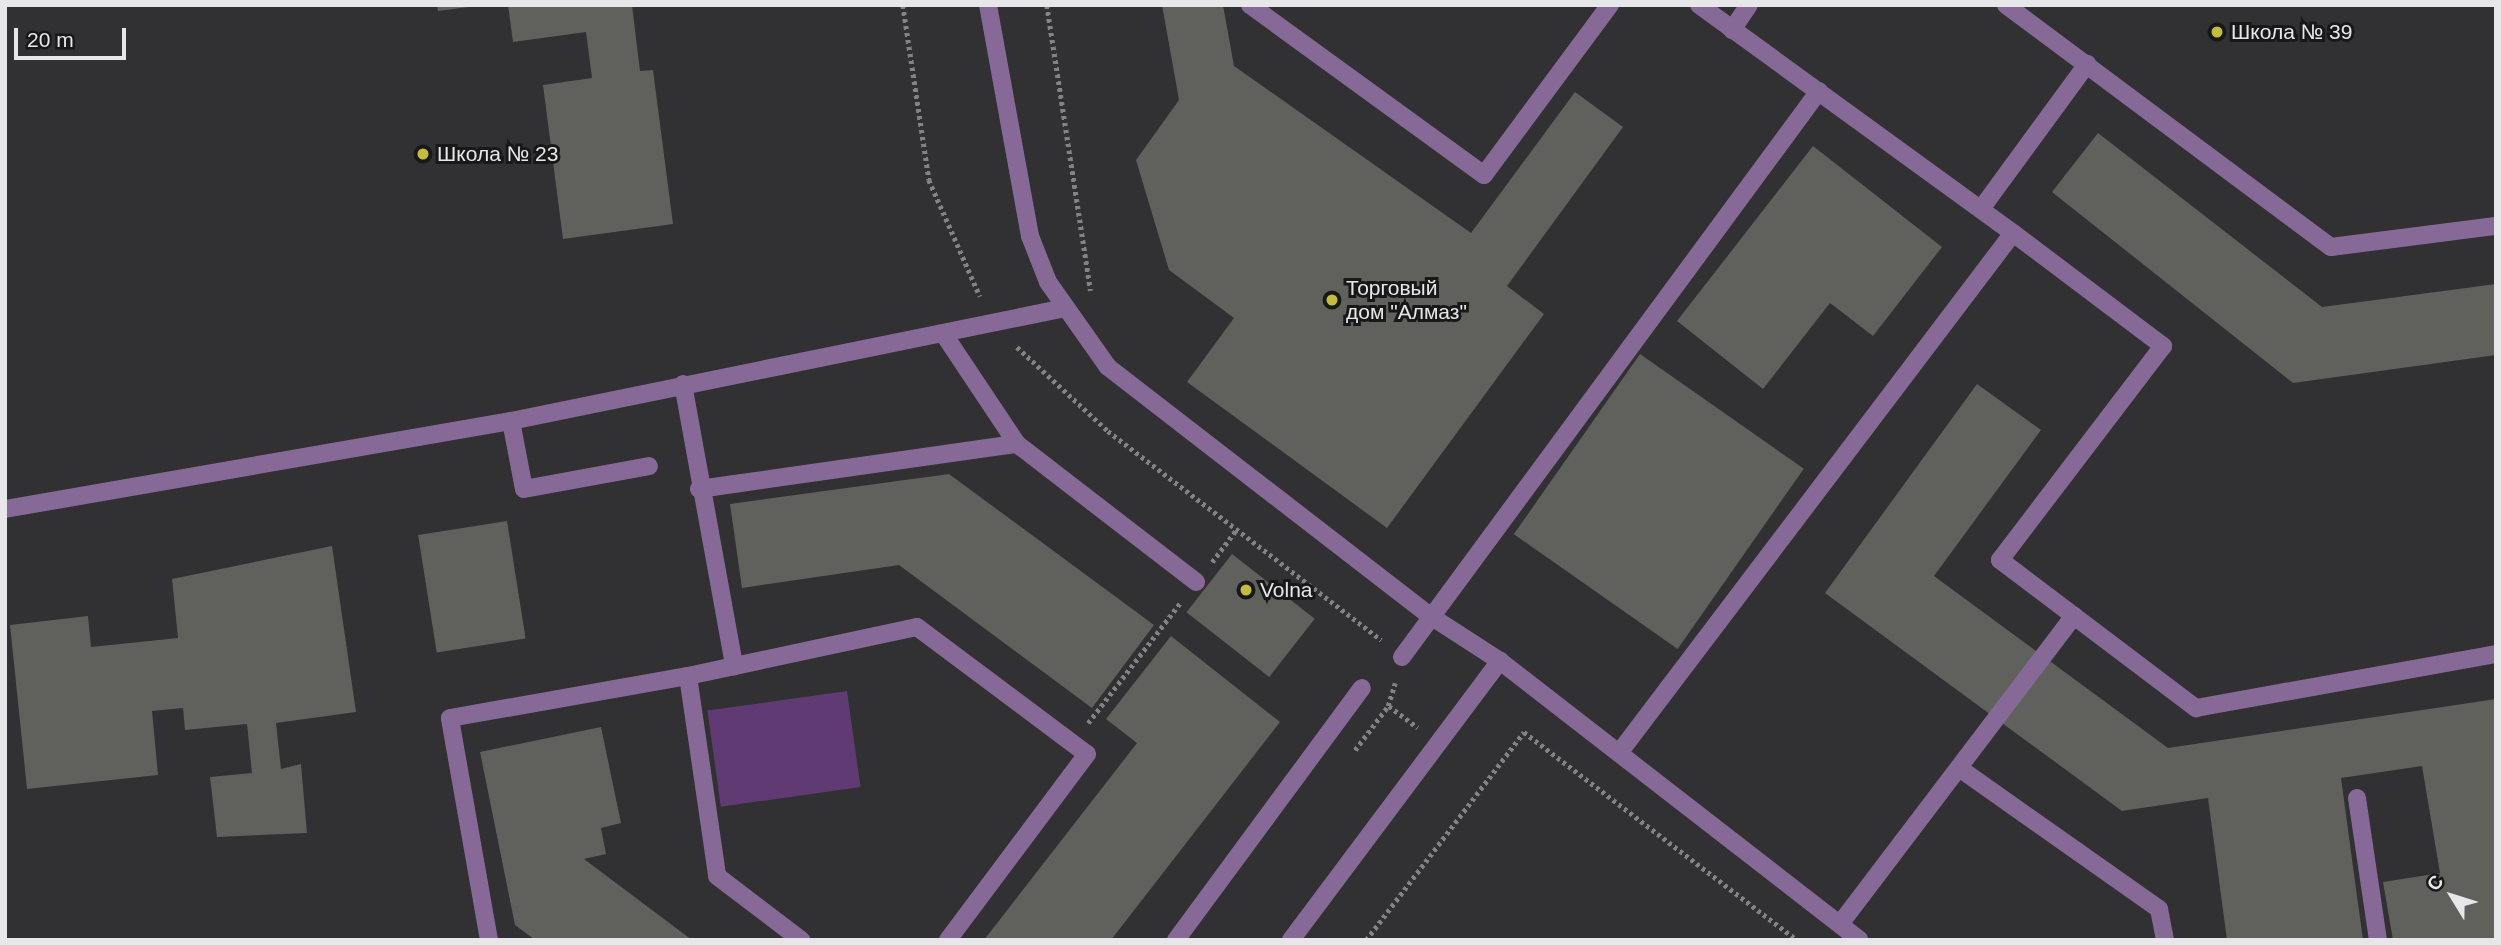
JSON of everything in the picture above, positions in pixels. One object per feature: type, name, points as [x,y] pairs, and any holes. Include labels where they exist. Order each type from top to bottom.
[{"type":"street","points":[[988,5],[1030,236],[1048,282],[1108,367],[1432,617],[1500,661],[1860,940]]},
{"type":"street","points":[[1250,5],[1485,175],[1610,5]]},
{"type":"street","points":[[1699,5],[1981,209],[2163,346],[2000,560],[2196,708],[2496,654]]},
{"type":"street","points":[[1732,30],[1749,5]]},
{"type":"street","points":[[2006,5],[2331,247],[2496,226]]},
{"type":"street","points":[[1981,209],[2087,64]]},
{"type":"street","points":[[1402,657],[1819,91]]},
{"type":"street","points":[[1619,753],[2013,233]]},
{"type":"street","points":[[5,509],[511,421],[683,384],[945,336],[1065,308]]},
{"type":"street","points":[[945,336],[1017,444],[1196,582]]},
{"type":"street","points":[[683,384],[699,489],[734,666]]},
{"type":"street","points":[[511,421],[524,489],[649,467]]},
{"type":"street","points":[[699,489],[1017,444]]},
{"type":"street","points":[[1840,924],[2074,616]]},
{"type":"street","points":[[489,940],[450,718],[688,676],[917,627],[1087,754],[948,940]]},
{"type":"street","points":[[1292,940],[1500,661]]},
{"type":"street","points":[[688,676],[717,876],[801,940]]},
{"type":"street","points":[[1177,940],[1362,688]]},
{"type":"street","points":[[1958,768],[2159,909],[2165,940]]},
{"type":"street","points":[[2357,798],[2378,940]]},
{"type":"path","points":[[1047,5],[1092,298]]},
{"type":"path","points":[[1073,743],[1236,530]]},
{"type":"path","points":[[1362,688],[1439,743]]},
{"type":"path","points":[[1366,940],[1524,732],[1797,940]]},
{"type":"shaded area","points":[[847,691],[860,787],[721,807],[707,711]]},
{"type":"building","points":[[437,5],[469,5],[469,7],[438,11]]},
{"type":"building","points":[[508,5],[632,5],[640,71],[653,70],[673,224],[563,239],[543,85],[592,78],[586,32],[513,42]]},
{"type":"building","name":"Торговый дом \"Алмаз\"","points":[[1162,5],[1223,5],[1234,66],[1471,233],[1575,92],[1623,127],[1507,286],[1544,314],[1387,528],[1187,382],[1234,318],[1169,270],[1136,160],[1179,100]]},
{"type":"building","points":[[2098,133],[2322,307],[2496,284],[2496,355],[2293,383],[2052,192]]},
{"type":"building","points":[[1813,146],[1942,247],[1873,336],[1830,303],[1763,389],[1677,321]]},
{"type":"building","points":[[1640,354],[1804,469],[1678,649],[1514,534]]},
{"type":"building","points":[[1977,384],[2041,430],[1934,576],[2168,748],[2496,699],[2496,940],[2393,940],[2383,882],[2440,873],[2422,766],[2341,778],[2363,940],[2227,940],[2208,798],[2122,811],[1825,593]]},
{"type":"building","points":[[949,474],[1154,625],[1092,708],[899,565],[742,588],[730,504]]},
{"type":"building","points":[[507,521],[526,639],[437,653],[418,535]]},
{"type":"building","points":[[332,546],[356,712],[276,723],[281,769],[301,764],[307,833],[217,837],[210,777],[252,773],[247,724],[185,730],[183,708],[152,711],[158,775],[27,789],[10,625],[88,616],[91,647],[178,638],[172,579]]},
{"type":"building","points":[[1232,554],[1315,619],[1269,677],[1186,612]]},
{"type":"building","points":[[1171,636],[1280,722],[1111,940],[984,940],[1137,743],[1106,719]]},
{"type":"building","points":[[601,727],[621,823],[601,828],[606,854],[584,859],[692,940],[535,940],[515,925],[480,752]]},
{"type":"place","name":"Школа № 39","points":[[2217,32]]},
{"type":"place","name":"Школа № 23","points":[[423,154]]},
{"type":"place","name":"Торговый дом \"Алмаз\"","points":[[1332,300]]},
{"type":"place","name":"Volna","points":[[1246,590]]}]
